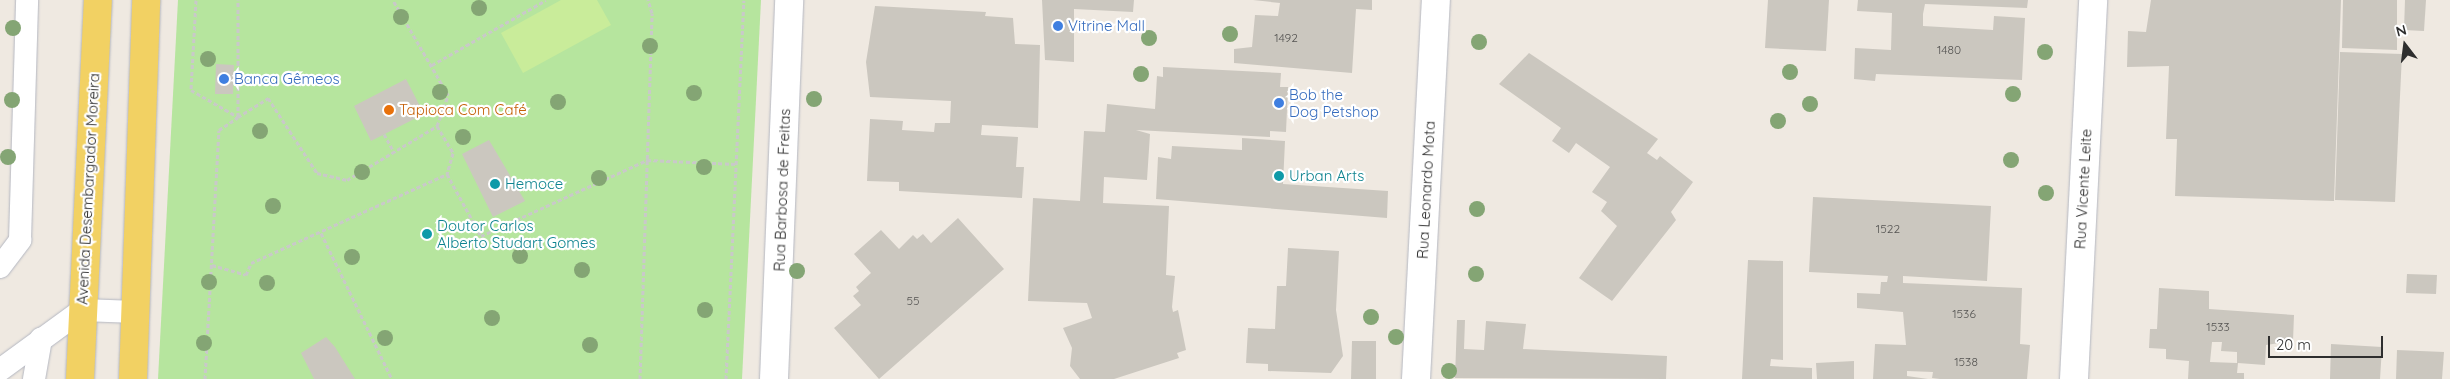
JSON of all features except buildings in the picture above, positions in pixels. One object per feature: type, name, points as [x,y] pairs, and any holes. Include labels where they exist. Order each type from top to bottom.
[{"type":"main road","name":"Avenida Desembargador Moreira","points":[[80,379],[98,0]]},
{"type":"main road","points":[[132,379],[136,312],[146,0]]},
{"type":"street","name":"Rua Barbosa de Freitas","points":[[774,379],[789,0]]},
{"type":"street","name":"Rua Leonardo Mota","points":[[1416,379],[1436,0]]},
{"type":"street","name":"Rua Vicente Leite","points":[[2074,379],[2093,0]]},
{"type":"lane","points":[[0,267],[20,240],[27,0]]},
{"type":"lane","points":[[4,370],[41,338],[82,310],[136,312]]},
{"type":"lane","points":[[34,379],[41,338]]},
{"type":"path","points":[[196,0],[191,90],[238,118]]},
{"type":"path","points":[[238,0],[238,118]]},
{"type":"path","points":[[205,379],[219,130],[268,98],[317,172],[347,180],[437,126],[448,95],[393,0]]},
{"type":"path","points":[[432,65],[546,0]]},
{"type":"path","points":[[640,379],[652,13],[648,0]]},
{"type":"path","points":[[726,379],[744,0]]},
{"type":"path","points":[[437,126],[453,153],[447,174],[481,236],[647,160],[736,164]]},
{"type":"path","points":[[384,134],[394,152]]},
{"type":"path","points":[[212,264],[246,275],[251,263],[447,174]]},
{"type":"path","points":[[321,232],[392,379]]},
{"type":"green space","points":[[178,0],[761,0],[742,379],[158,379]]},
{"type":"green space","points":[[561,0],[597,0],[611,25],[523,73],[501,33]]},
{"type":"place","name":"Vitrine Mall","points":[[1058,26]]},
{"type":"place","name":"Banca Gêmeos","points":[[224,79]]},
{"type":"place","name":"Bob the Dog Petshop","points":[[1279,103]]},
{"type":"place","name":"Tapioca Com Café","points":[[389,110]]},
{"type":"place","name":"Urban Arts","points":[[1279,176]]},
{"type":"place","name":"Hemoce","points":[[495,184]]},
{"type":"place","name":"Doutor Carlos Alberto Studart Gomes","points":[[427,234]]}]
